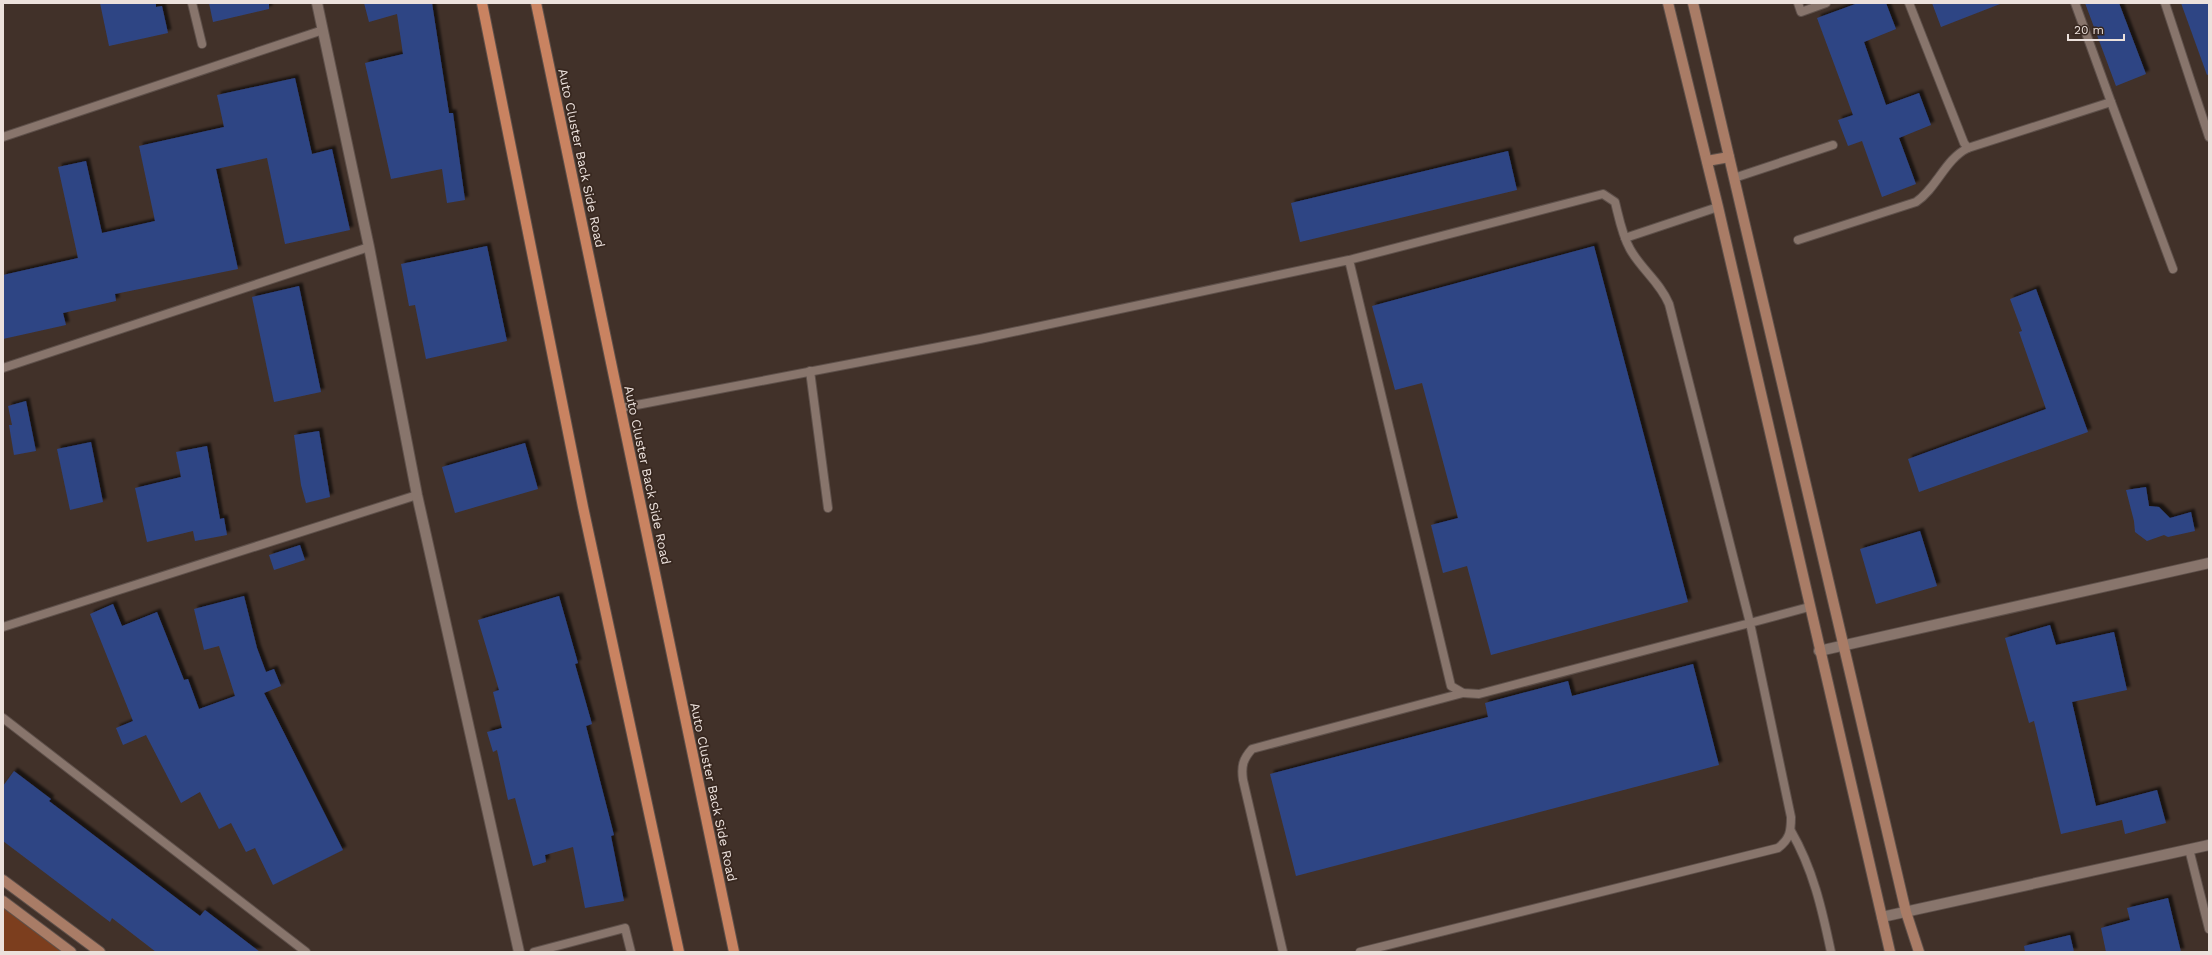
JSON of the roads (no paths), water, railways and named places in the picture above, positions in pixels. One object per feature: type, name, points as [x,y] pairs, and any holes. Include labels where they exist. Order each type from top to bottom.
[{"type":"main road","points":[[482,3],[583,507],[679,952]]},
{"type":"main road","name":"Auto Cluster Back Side Road","points":[[536,3],[734,952]]},
{"type":"main road","points":[[1668,3],[1718,207],[1819,652],[1890,952]]},
{"type":"main road","points":[[1693,3],[1906,912],[1919,952]]},
{"type":"main road","points":[[1707,161],[1729,157]]},
{"type":"main road","points":[[3,880],[100,952]]},
{"type":"main road","points":[[3,901],[71,952]]},
{"type":"street","points":[[317,3],[369,247],[417,495],[519,952]]},
{"type":"street","points":[[1819,652],[2209,563]]},
{"type":"street","points":[[1882,917],[2209,845]]},
{"type":"lane","points":[[192,3],[202,44]]},
{"type":"lane","points":[[1798,3],[1801,12],[1826,3]]},
{"type":"lane","points":[[1909,3],[1964,143],[1968,148]]},
{"type":"lane","points":[[2075,3],[2173,269]]},
{"type":"lane","points":[[2165,3],[2209,137]]},
{"type":"lane","points":[[3,137],[323,30]]},
{"type":"lane","points":[[1798,240],[1916,202],[1924,196],[1955,157],[1968,148],[2111,102]]},
{"type":"lane","points":[[1734,178],[1833,145]]},
{"type":"lane","points":[[621,408],[980,339],[1349,260],[1603,194],[1615,202],[1630,250],[1664,293],[1669,304],[1750,623],[1791,817],[1791,831],[1787,842],[1778,848],[1360,952]]},
{"type":"lane","points":[[1625,238],[1718,207]]},
{"type":"lane","points":[[3,368],[369,247]]},
{"type":"lane","points":[[1349,260],[1445,664],[1451,686],[1463,693]]},
{"type":"lane","points":[[810,371],[828,508]]},
{"type":"lane","points":[[3,627],[417,495]]},
{"type":"lane","points":[[1283,952],[1243,780],[1242,767],[1244,757],[1252,749],[1463,693],[1479,694],[1809,607]]},
{"type":"lane","points":[[3,718],[306,952]]},
{"type":"lane","points":[[1791,831],[1810,870],[1819,896],[1831,952]]},
{"type":"lane","points":[[2190,849],[2209,929]]},
{"type":"lane","points":[[534,952],[625,928],[631,952]]}]
